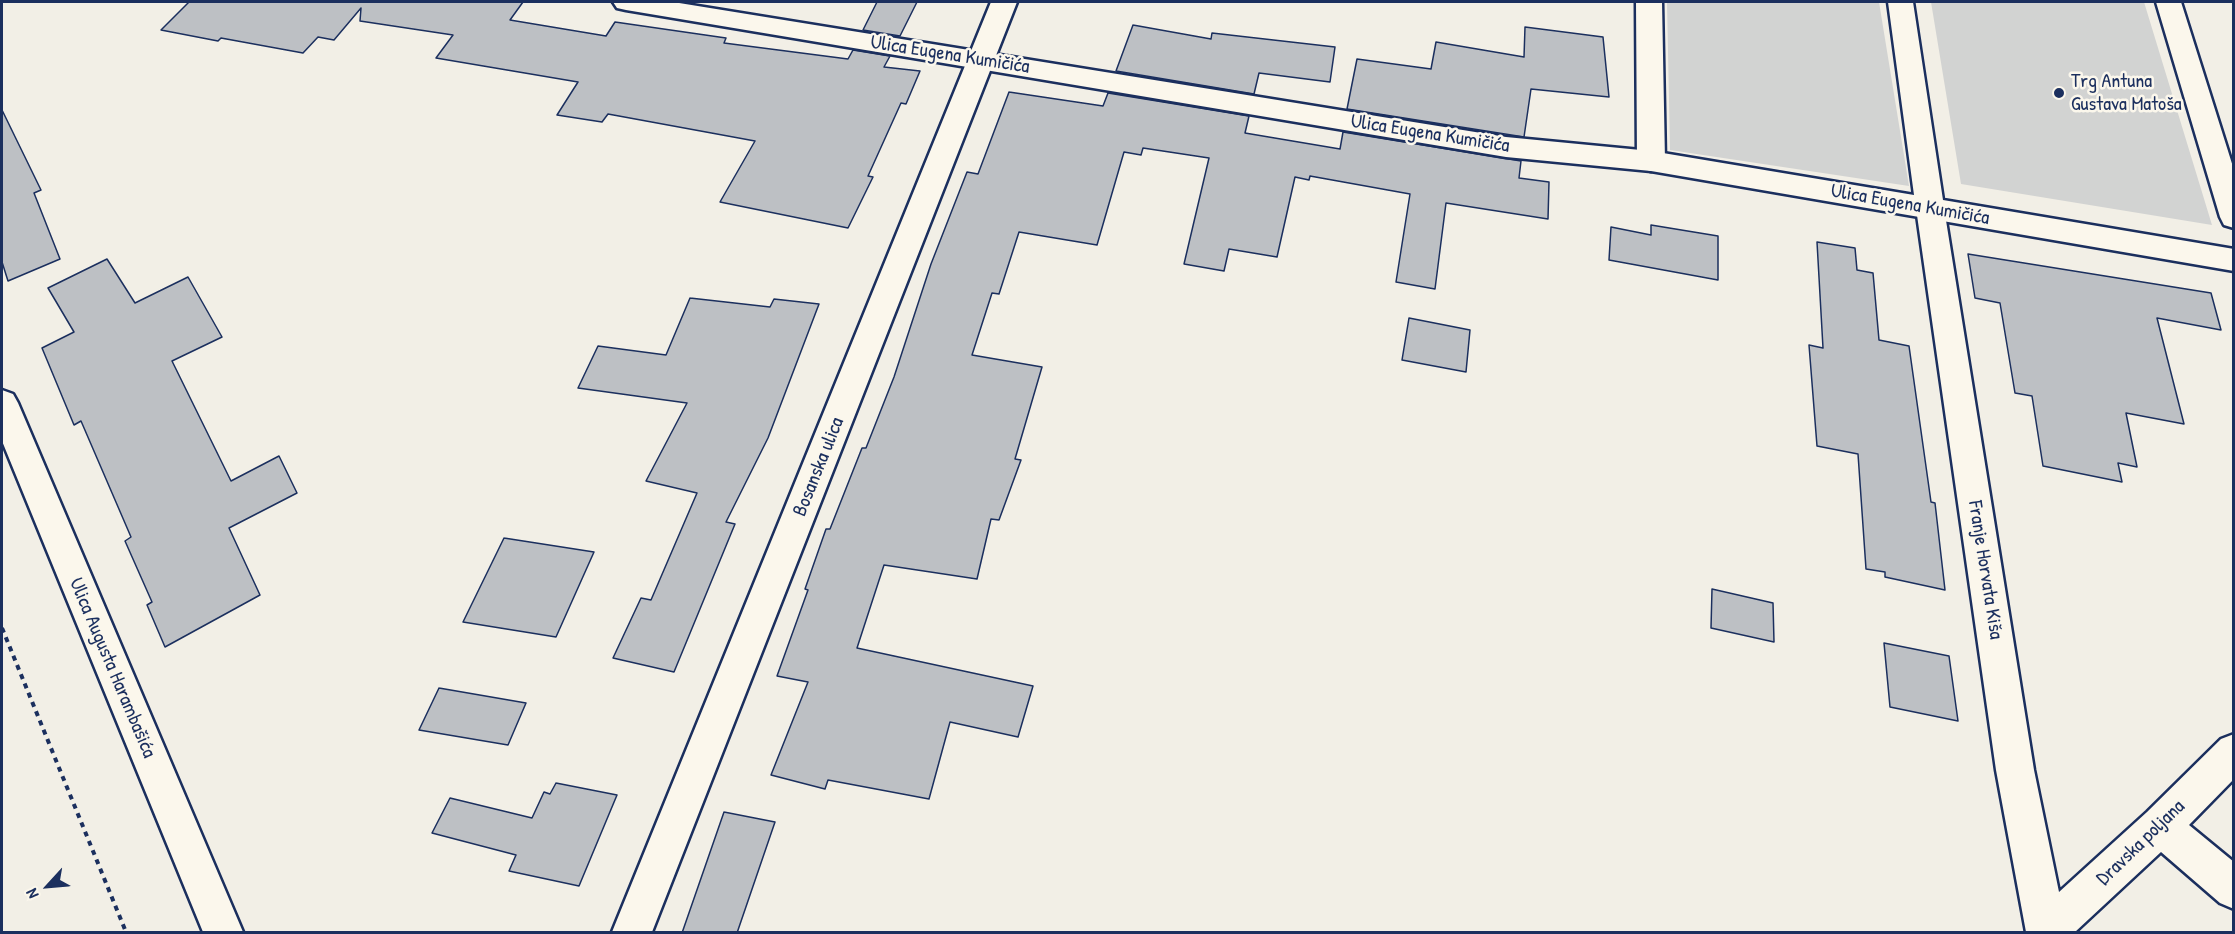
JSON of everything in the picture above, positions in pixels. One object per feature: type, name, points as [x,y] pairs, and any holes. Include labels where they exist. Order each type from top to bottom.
[{"type":"street","name":"Ulica Eugena Kumičića","points":[[626,2],[1506,147],[1651,161],[2234,260]]},
{"type":"street","name":"Bosanska ulica","points":[[632,933],[1004,2]]},
{"type":"street","points":[[1649,2],[1651,161]]},
{"type":"street","points":[[1901,2],[1930,208]]},
{"type":"street","points":[[2168,2],[2234,217]]},
{"type":"street","name":"Franje Horvata Kiša","points":[[1930,208],[2016,770],[2046,932]]},
{"type":"street","name":"Ulica Augusta Harambašića","points":[[2,403],[223,933]]},
{"type":"street","name":"Dravska poljana","points":[[2046,932],[2161,826],[2234,752]]},
{"type":"street","points":[[2161,826],[2234,890]]},
{"type":"path","points":[[2,628],[126,933]]},
{"type":"shaded area","points":[[1667,2],[1879,2],[1909,186],[1670,150]]},
{"type":"shaded area","name":"Trg Antuna Gustava Matoša","points":[[1931,2],[2144,2],[2212,225],[1961,184]]},
{"type":"building","points":[[189,2],[523,2],[510,20],[606,36],[615,22],[726,38],[724,43],[848,59],[853,50],[890,56],[884,67],[920,71],[906,104],[901,103],[868,176],[873,177],[848,228],[720,202],[755,141],[608,114],[602,122],[557,115],[578,82],[436,58],[453,35],[360,21],[361,8],[334,40],[318,37],[303,53],[161,30]]},
{"type":"building","points":[[877,2],[917,2],[900,36],[863,30]]},
{"type":"building","points":[[1133,25],[1211,39],[1212,33],[1335,47],[1330,82],[1259,73],[1254,94],[1116,71]]},
{"type":"building","points":[[1525,27],[1603,37],[1609,97],[1531,89],[1524,137],[1347,109],[1357,59],[1431,69],[1436,42],[1524,57]]},
{"type":"building","points":[[1009,92],[1103,106],[1108,93],[1249,116],[1245,133],[1340,149],[1343,132],[1521,161],[1519,178],[1549,182],[1548,219],[1446,203],[1435,289],[1396,282],[1410,194],[1310,176],[1309,180],[1295,177],[1277,257],[1229,249],[1224,271],[1184,264],[1209,158],[1143,148],[1141,155],[1124,152],[1097,245],[1019,232],[999,294],[992,293],[972,355],[1042,367],[1015,459],[1021,460],[999,520],[991,519],[977,579],[884,565],[857,648],[1033,686],[1018,737],[950,722],[929,799],[828,780],[825,789],[771,775],[808,682],[777,676],[808,590],[805,589],[826,529],[830,529],[862,448],[866,448],[894,377],[931,264],[967,172],[978,174]]},
{"type":"building","points":[[2,110],[41,190],[34,193],[60,259],[8,281],[2,262]]},
{"type":"building","points":[[1651,225],[1718,236],[1718,280],[1609,260],[1611,227],[1651,235]]},
{"type":"building","points":[[1817,242],[1855,248],[1857,270],[1873,273],[1879,340],[1909,346],[1931,502],[1935,503],[1945,590],[1885,577],[1885,572],[1866,569],[1858,454],[1817,446],[1809,345],[1823,348]]},
{"type":"building","points":[[1968,254],[2211,293],[2221,330],[2157,318],[2184,424],[2126,413],[2137,467],[2118,463],[2122,482],[2043,466],[2032,396],[2015,393],[2000,303],[1975,298]]},
{"type":"building","points":[[107,259],[135,303],[188,277],[222,337],[172,361],[231,481],[279,456],[297,493],[229,528],[260,595],[165,647],[147,605],[152,602],[125,541],[131,537],[81,421],[74,425],[42,348],[74,332],[48,288]]},
{"type":"building","points":[[690,298],[770,307],[774,299],[819,304],[768,438],[726,522],[735,524],[674,672],[613,658],[641,598],[651,600],[697,493],[646,481],[687,403],[578,388],[598,346],[666,355]]},
{"type":"building","points":[[1409,318],[1470,330],[1466,372],[1402,360]]},
{"type":"building","points":[[504,538],[594,552],[556,637],[463,622]]},
{"type":"building","points":[[1712,589],[1773,603],[1774,642],[1711,628]]},
{"type":"building","points":[[1884,643],[1949,656],[1958,721],[1890,707]]},
{"type":"building","points":[[439,688],[526,703],[508,745],[419,730]]},
{"type":"building","points":[[556,783],[617,795],[579,886],[509,871],[516,855],[432,833],[450,798],[532,818],[544,792],[550,794]]},
{"type":"building","points":[[724,812],[775,822],[737,933],[682,933]]},
{"type":"place","name":"Trg Antuna Gustava Matoša","points":[[2059,93]]}]
